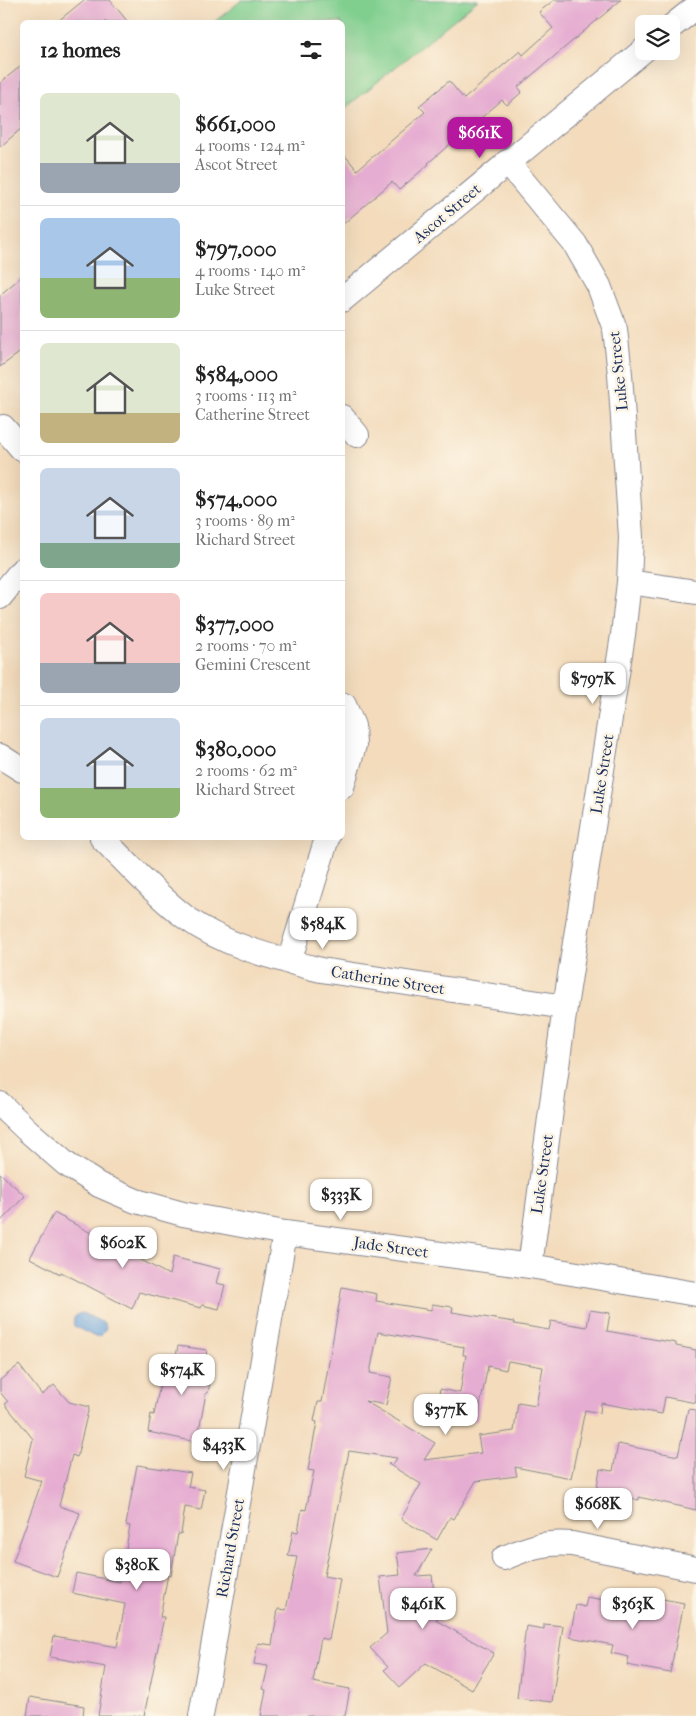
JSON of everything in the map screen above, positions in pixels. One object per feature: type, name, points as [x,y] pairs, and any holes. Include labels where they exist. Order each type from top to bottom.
[{"type":"street","points":[[680,20],[696,7]]},
{"type":"street","name":"Ascot Street","points":[[345,297],[635,57]]},
{"type":"street","name":"Luke Street","points":[[507,162],[575,244],[599,286],[615,329],[620,374],[631,536],[629,582],[623,635],[565,1007],[530,1266]]},
{"type":"street","points":[[3,427],[20,447]]},
{"type":"street","points":[[0,597],[20,572]]},
{"type":"street","points":[[629,582],[696,592]]},
{"type":"street","points":[[345,707],[353,726],[354,745],[345,776]]},
{"type":"street","points":[[0,756],[20,769]]},
{"type":"street","name":"Catherine Street","points":[[104,840],[162,898],[187,918],[218,936],[245,947],[289,962],[321,970],[565,1007]]},
{"type":"street","points":[[289,962],[326,840]]},
{"type":"street","name":"Jade Street","points":[[0,1104],[66,1164],[99,1185],[136,1201],[183,1214],[285,1233],[530,1266],[696,1294]]},
{"type":"street","name":"Richard Street","points":[[201,1716],[285,1233]]},
{"type":"street","points":[[504,1558],[531,1547],[551,1543],[589,1548],[696,1569]]},
{"type":"green space","points":[[242,0],[478,0],[345,108],[345,20],[217,20]]},
{"type":"water","points":[[82,1313],[104,1323],[106,1328],[101,1336],[95,1337],[74,1326],[73,1321],[75,1317]]},
{"type":"building","points":[[84,0],[110,0],[126,20],[59,20]]},
{"type":"building","points":[[554,0],[621,0],[518,87],[522,92],[507,105],[502,100],[399,190],[392,182],[345,222],[345,156],[357,170],[425,112],[419,106],[449,81],[464,99],[520,51],[523,55],[553,28],[539,12]]},
{"type":"building","points":[[20,67],[20,130],[0,147],[0,83]]},
{"type":"building","points":[[20,278],[20,352],[0,367],[0,295]]},
{"type":"building","points":[[0,1173],[25,1196],[0,1222]]},
{"type":"building","points":[[54,1213],[169,1275],[173,1257],[220,1269],[216,1283],[225,1285],[219,1309],[202,1305],[201,1308],[139,1292],[132,1309],[30,1258]]},
{"type":"building","points":[[342,1287],[377,1294],[376,1301],[431,1310],[432,1304],[453,1307],[452,1312],[549,1330],[551,1321],[587,1327],[590,1310],[610,1313],[607,1331],[676,1343],[676,1346],[696,1350],[696,1403],[665,1397],[662,1414],[601,1403],[600,1413],[585,1410],[571,1478],[515,1467],[517,1476],[476,1481],[454,1519],[450,1517],[437,1540],[401,1519],[421,1484],[388,1464],[394,1463],[397,1458],[349,1451],[324,1576],[340,1579],[329,1640],[321,1638],[313,1682],[350,1689],[345,1716],[261,1716],[266,1690],[263,1689],[268,1666],[254,1664],[258,1643],[272,1645],[278,1609],[286,1610],[297,1557],[288,1556],[293,1531],[298,1532],[302,1509],[306,1510],[314,1471],[308,1470],[317,1422],[314,1421],[318,1402],[322,1402]],"holes":[[[378,1332],[464,1347],[463,1355],[466,1355],[460,1393],[440,1389],[435,1414],[477,1421],[488,1366],[506,1370],[508,1361],[543,1367],[536,1406],[518,1403],[514,1431],[478,1436],[481,1453],[424,1460],[435,1443],[365,1401],[386,1405],[392,1377],[370,1373]]]},
{"type":"building","points":[[178,1346],[207,1350],[203,1370],[212,1372],[197,1442],[148,1432],[151,1414],[154,1415],[164,1363],[174,1365]]},
{"type":"building","points":[[19,1365],[42,1395],[54,1385],[69,1402],[89,1407],[77,1457],[72,1455],[59,1506],[80,1513],[57,1577],[13,1561],[42,1481],[24,1476],[33,1439],[5,1404],[8,1402],[0,1392],[0,1380]]},
{"type":"building","points":[[688,1409],[696,1410],[696,1510],[639,1497],[639,1500],[628,1498],[628,1502],[615,1499],[613,1506],[594,1503],[600,1469],[613,1471],[618,1444],[678,1456]]},
{"type":"building","points":[[137,1465],[191,1473],[188,1487],[205,1490],[201,1510],[185,1507],[181,1534],[178,1534],[171,1575],[168,1574],[160,1617],[164,1617],[144,1716],[98,1716],[106,1667],[50,1657],[54,1636],[117,1647],[125,1604],[72,1593],[76,1573],[120,1582],[130,1526],[126,1525]]},
{"type":"building","points":[[432,1549],[416,1576],[432,1575],[437,1621],[494,1653],[472,1690],[426,1663],[400,1687],[384,1670],[388,1667],[370,1648],[387,1633],[380,1577],[400,1575],[397,1553]]},
{"type":"building","points":[[647,1596],[684,1603],[670,1673],[627,1665],[629,1657],[611,1653],[613,1645],[570,1637],[576,1605],[585,1607],[587,1597],[644,1607]]},
{"type":"building","points":[[544,1624],[563,1626],[552,1702],[517,1698],[526,1626],[544,1629]]},
{"type":"building","points":[[30,1697],[84,1706],[83,1716],[27,1716]]}]
